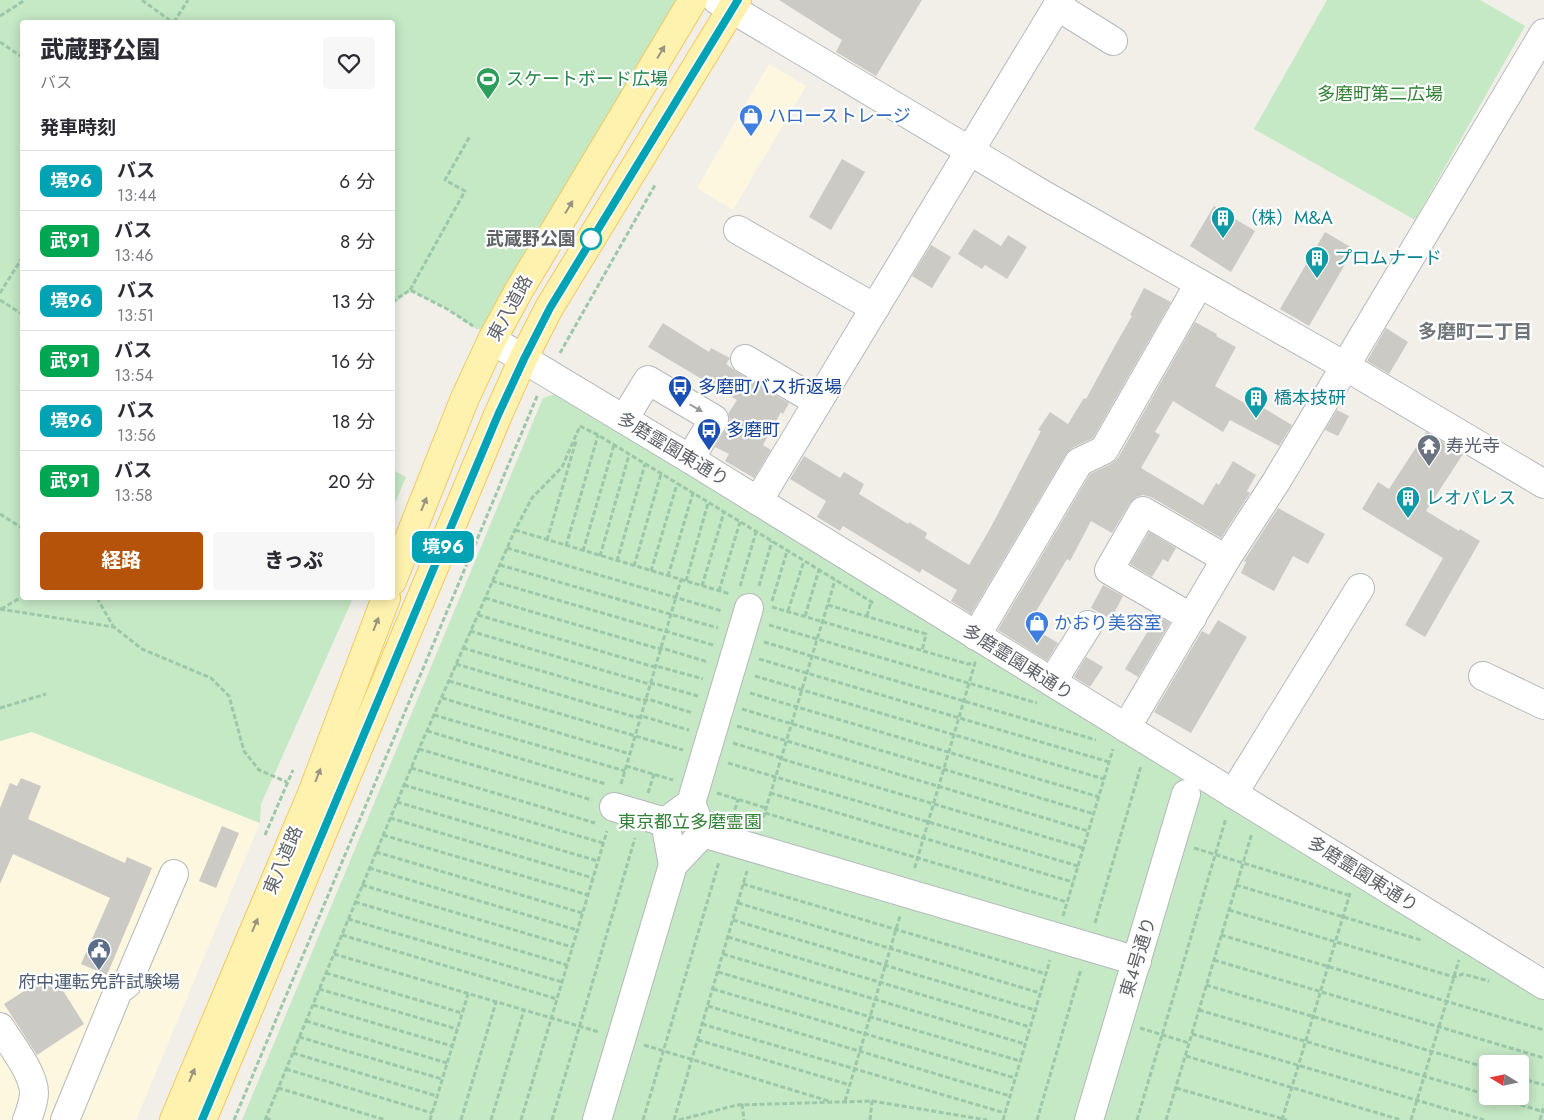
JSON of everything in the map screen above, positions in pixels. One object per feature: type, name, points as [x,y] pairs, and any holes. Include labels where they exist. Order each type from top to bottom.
[{"type":"main road","name":"東八道路","points":[[395,574],[466,398],[492,340],[523,284],[693,0]]},
{"type":"main road","name":"東八道路","points":[[202,1120],[498,415],[524,359],[550,308],[728,3]]},
{"type":"main road","name":"東八道路","points":[[174,1120],[312,791],[385,600]]},
{"type":"street","points":[[728,3],[970,151],[1345,366],[1544,484]]},
{"type":"street","points":[[758,501],[1059,3],[1113,41]]},
{"type":"street","points":[[1126,728],[1226,559],[1276,482],[1544,33]]},
{"type":"street","points":[[738,230],[875,308]]},
{"type":"street","points":[[976,636],[1079,462],[1104,450],[1199,284]]},
{"type":"street","name":"多磨霊園東通り","points":[[492,340],[690,459],[976,636],[1046,693],[1126,728],[1230,804],[1544,985]]},
{"type":"street","points":[[745,360],[818,402]]},
{"type":"street","points":[[624,419],[648,380],[714,419],[690,459]]},
{"type":"street","points":[[1192,618],[1109,570],[1143,511],[1226,559]]},
{"type":"street","points":[[1230,804],[1360,588]]},
{"type":"street","points":[[691,803],[754,598]]},
{"type":"street","points":[[1046,693],[1088,625]]},
{"type":"street","points":[[1483,676],[1544,705]]},
{"type":"street","name":"東４号通り","points":[[1089,1120],[1186,794]]},
{"type":"street","points":[[614,807],[653,819],[691,803]]},
{"type":"street","points":[[691,803],[715,836],[1137,961]]},
{"type":"street","points":[[653,819],[673,865]]},
{"type":"street","points":[[597,1120],[673,865],[715,836]]},
{"type":"street","points":[[65,1120],[118,991],[127,984],[174,874]]},
{"type":"street","points":[[0,1027],[33,1081],[34,1095],[27,1120]]},
{"type":"path","points":[[0,16],[25,0]]},
{"type":"path","points":[[142,0],[170,20]]},
{"type":"path","points":[[174,20],[188,0]]},
{"type":"path","points":[[0,42],[20,56]]},
{"type":"path","points":[[395,300],[410,290],[465,191],[445,180],[470,136]]},
{"type":"path","points":[[560,353],[657,182]]},
{"type":"path","points":[[0,293],[20,261]]},
{"type":"path","points":[[410,290],[449,310],[492,340]]},
{"type":"path","points":[[0,300],[20,313]]},
{"type":"path","points":[[234,1120],[539,392]]},
{"type":"path","points":[[580,426],[598,435],[871,602],[867,616]]},
{"type":"path","points":[[547,540],[580,426]]},
{"type":"path","points":[[271,1120],[266,1119],[278,1088],[419,749],[492,581],[522,514],[532,498],[562,467],[580,426]]},
{"type":"path","points":[[566,546],[598,435]]},
{"type":"path","points":[[583,551],[614,445]]},
{"type":"path","points":[[600,556],[630,455]]},
{"type":"path","points":[[617,561],[645,464]]},
{"type":"path","points":[[634,566],[661,474]]},
{"type":"path","points":[[651,571],[677,484]]},
{"type":"path","points":[[668,576],[692,493]]},
{"type":"path","points":[[686,581],[708,503]]},
{"type":"path","points":[[702,586],[724,512]]},
{"type":"path","points":[[0,514],[20,527]]},
{"type":"path","points":[[720,591],[740,522]]},
{"type":"path","points":[[754,598],[756,532]]},
{"type":"path","points":[[754,598],[772,541]]},
{"type":"path","points":[[507,548],[680,599]]},
{"type":"path","points":[[754,598],[787,551]]},
{"type":"path","points":[[788,612],[804,561]]},
{"type":"path","points":[[500,565],[676,616]]},
{"type":"path","points":[[805,616],[819,570]]},
{"type":"path","points":[[521,1120],[645,700],[658,666],[681,580]]},
{"type":"path","points":[[759,831],[781,758],[784,740],[791,724],[794,706],[801,690],[835,580]]},
{"type":"path","points":[[492,581],[668,632]]},
{"type":"path","points":[[0,609],[20,598]]},
{"type":"path","points":[[485,598],[665,650]]},
{"type":"path","points":[[98,600],[114,627],[142,649],[211,678],[229,696],[244,750],[259,770],[288,782]]},
{"type":"path","points":[[828,605],[926,634],[922,650]]},
{"type":"path","points":[[0,609],[114,627]]},
{"type":"path","points":[[478,615],[658,666]]},
{"type":"path","points":[[470,631],[646,683],[656,684]]},
{"type":"path","points":[[812,637],[969,684],[1046,693]]},
{"type":"path","points":[[463,648],[641,700],[650,700]]},
{"type":"path","points":[[806,654],[1100,741]]},
{"type":"path","points":[[456,664],[636,717],[645,717]]},
{"type":"path","points":[[912,876],[975,664]]},
{"type":"path","points":[[802,671],[1109,762]]},
{"type":"path","points":[[449,681],[635,736]]},
{"type":"path","points":[[797,688],[1104,779]]},
{"type":"path","points":[[0,708],[46,694]]},
{"type":"path","points":[[442,698],[630,754]]},
{"type":"path","points":[[794,706],[1099,797]]},
{"type":"path","points":[[434,714],[624,771]]},
{"type":"path","points":[[786,722],[1094,814]]},
{"type":"path","points":[[427,731],[614,807]]},
{"type":"path","points":[[784,740],[1088,831]]},
{"type":"path","points":[[419,749],[614,807]]},
{"type":"path","points":[[776,756],[1083,848]]},
{"type":"path","points":[[411,768],[614,807]]},
{"type":"path","points":[[552,1120],[580,1026],[653,819],[654,774]]},
{"type":"path","points":[[775,776],[1078,866]]},
{"type":"path","points":[[404,785],[603,843]]},
{"type":"path","points":[[770,793],[1073,882]]},
{"type":"path","points":[[644,1120],[664,1051],[715,836],[738,799]]},
{"type":"path","points":[[397,802],[598,861]]},
{"type":"path","points":[[1137,1120],[1230,804]]},
{"type":"path","points":[[765,812],[1068,902]]},
{"type":"path","points":[[390,818],[593,878]]},
{"type":"path","points":[[1173,1120],[1166,1119],[1253,829]]},
{"type":"path","points":[[383,835],[588,896]]},
{"type":"path","points":[[1192,847],[1349,895]]},
{"type":"path","points":[[376,852],[582,913]]},
{"type":"path","points":[[674,1120],[749,865]]},
{"type":"path","points":[[369,868],[577,930]]},
{"type":"path","points":[[744,884],[1046,974]]},
{"type":"path","points":[[362,885],[572,947]]},
{"type":"path","points":[[1236,886],[1425,941]]},
{"type":"path","points":[[1176,1088],[1284,1120],[1351,890]]},
{"type":"path","points":[[356,902],[567,965]]},
{"type":"path","points":[[738,904],[1040,993]]},
{"type":"path","points":[[846,1101],[902,910]]},
{"type":"path","points":[[1229,910],[1454,977],[1463,974],[1495,983]]},
{"type":"path","points":[[348,919],[562,982]]},
{"type":"path","points":[[733,920],[1035,1010]]},
{"type":"path","points":[[342,935],[557,999]]},
{"type":"path","points":[[1221,935],[1544,1030]]},
{"type":"path","points":[[728,937],[1030,1027]]},
{"type":"path","points":[[334,954],[832,1102]]},
{"type":"path","points":[[723,954],[1025,1044]]},
{"type":"path","points":[[1411,1120],[1460,956]]},
{"type":"path","points":[[1214,960],[1544,1058]]},
{"type":"path","points":[[326,972],[462,1012]]},
{"type":"path","points":[[718,972],[1020,1061]]},
{"type":"path","points":[[1206,985],[1479,1065]]},
{"type":"path","points":[[319,989],[457,1029]]},
{"type":"path","points":[[713,989],[1015,1078]]},
{"type":"path","points":[[430,1120],[468,993]]},
{"type":"path","points":[[460,1120],[496,1002]]},
{"type":"path","points":[[313,1005],[452,1046]]},
{"type":"path","points":[[708,1006],[1010,1096]]},
{"type":"path","points":[[492,1120],[524,1010]]},
{"type":"path","points":[[1199,1010],[1479,1092]]},
{"type":"path","points":[[306,1021],[447,1063]]},
{"type":"path","points":[[702,1024],[1005,1113]]},
{"type":"path","points":[[1138,1028],[1189,1043]]},
{"type":"path","points":[[1192,1034],[1484,1120]]},
{"type":"path","points":[[300,1037],[442,1079]]},
{"type":"path","points":[[698,1040],[850,1086]]},
{"type":"path","points":[[293,1053],[437,1096]]},
{"type":"path","points":[[1185,1056],[1401,1120]]},
{"type":"path","points":[[286,1069],[432,1113]]},
{"type":"path","points":[[1529,1081],[1544,1085]]},
{"type":"path","points":[[278,1088],[386,1120]]},
{"type":"path","points":[[870,1120],[872,1101]]},
{"type":"path","points":[[679,1120],[742,1104],[872,1101],[988,1120]]},
{"type":"path","points":[[742,1104],[744,1120]]},
{"type":"path","points":[[1521,1105],[1543,1112]]},
{"type":"path","points":[[1540,1120],[1544,1105]]},
{"type":"shaded area","name":"ハローストレージ","points":[[769,64],[806,86],[733,210],[697,188]]},
{"type":"shaded area","name":"府中運転免許試験場","points":[[32,732],[260,823],[136,1120],[0,1120],[0,741]]},
{"type":"green space","name":"武蔵野公園","points":[[0,0],[688,0],[490,330],[476,329],[449,310],[410,290],[395,303],[395,20],[20,20],[20,600],[352,600],[261,804],[260,823],[32,732],[0,741]]},
{"type":"green space","name":"多磨町第二広場","points":[[1327,0],[1480,0],[1525,26],[1415,220],[1254,129]]},
{"type":"green space","name":"東京都立多磨霊園","points":[[561,392],[1544,995],[1544,1120],[242,1120],[543,398]]},
{"type":"green space","points":[[395,471],[406,477],[395,503]]},
{"type":"building","points":[[779,0],[922,0],[876,76],[836,52],[842,40]]},
{"type":"building","points":[[842,159],[865,172],[831,230],[809,217]]},
{"type":"building","name":"（株）M&A","points":[[1214,206],[1255,231],[1231,272],[1190,246]]},
{"type":"building","points":[[974,229],[1001,246],[1008,235],[1027,247],[1007,279],[985,265],[982,269],[958,254]]},
{"type":"building","name":"プロムナード","points":[[1325,232],[1354,249],[1309,326],[1280,309]]},
{"type":"building","points":[[931,245],[951,257],[932,288],[912,276]]},
{"type":"building","points":[[1144,288],[1171,302],[1093,438],[1072,448],[1066,454],[971,614],[951,601],[957,590],[922,569],[920,573],[843,526],[840,531],[817,517],[826,501],[790,479],[804,456],[840,478],[844,472],[864,484],[859,494],[908,524],[909,522],[927,533],[925,538],[969,565],[1041,431],[1038,430],[1050,412],[1068,424],[1084,398],[1086,399],[1132,316],[1130,315]]},
{"type":"building","points":[[1195,322],[1236,347],[1215,386],[1253,408],[1255,403],[1292,425],[1279,446],[1230,420],[1223,432],[1173,401],[1155,432],[1160,435],[1141,468],[1203,505],[1216,483],[1219,485],[1233,461],[1256,475],[1247,491],[1250,493],[1221,538],[1151,497],[1143,495],[1136,497],[1130,503],[1112,533],[1091,521],[1070,561],[1067,559],[1028,625],[1058,643],[1047,661],[998,630],[1090,474],[1111,464],[1118,458]]},
{"type":"building","points":[[663,323],[709,352],[711,348],[730,358],[726,364],[789,403],[783,414],[781,412],[763,445],[771,450],[754,478],[725,461],[729,454],[715,447],[727,427],[730,420],[728,414],[737,400],[648,347]]},
{"type":"building","points":[[1386,328],[1408,342],[1389,374],[1367,361]]},
{"type":"building","points":[[1337,410],[1349,416],[1338,436],[1325,430]]},
{"type":"building","points":[[1426,432],[1463,454],[1426,511],[1480,541],[1425,637],[1405,625],[1443,558],[1362,509],[1378,482],[1389,489]]},
{"type":"building","points":[[1278,508],[1325,534],[1308,564],[1293,556],[1274,591],[1241,573],[1246,562],[1244,561]]},
{"type":"building","points":[[1149,532],[1176,548],[1168,562],[1163,559],[1152,577],[1130,564]]},
{"type":"building","points":[[1103,585],[1123,596],[1111,619],[1091,608]]},
{"type":"building","points":[[1157,616],[1170,623],[1138,677],[1125,669]]},
{"type":"building","points":[[1218,620],[1247,637],[1191,733],[1154,712],[1202,631],[1209,635]]},
{"type":"building","points":[[1086,657],[1103,667],[1090,687],[1074,677]]},
{"type":"building","points":[[21,778],[41,786],[28,819],[125,863],[127,857],[152,868],[107,975],[81,964],[110,898],[13,854],[0,884],[0,808],[10,783],[17,786]]},
{"type":"building","points":[[222,826],[239,833],[216,888],[199,881]]},
{"type":"building","points":[[52,973],[84,1024],[37,1055],[4,1004]]},
{"type":"bus line","name":"境96","points":[[202,1120],[498,415],[524,359],[550,308],[738,0]]},
{"type":"place","name":"スケートボード広場","points":[[488,100]]},
{"type":"place","name":"ハローストレージ","points":[[751,137]]},
{"type":"place","name":"武蔵野公園","points":[[591,239]]},
{"type":"place","name":"（株）M&A","points":[[1223,239]]},
{"type":"place","name":"プロムナード","points":[[1317,279]]},
{"type":"place","name":"多磨町バス折返場","points":[[680,408]]},
{"type":"place","name":"橋本技研","points":[[1256,419]]},
{"type":"place","name":"多磨町","points":[[709,451]]},
{"type":"place","name":"寿光寺","points":[[1429,467]]},
{"type":"place","name":"レオパレス","points":[[1408,519]]},
{"type":"place","name":"かおり美容室","points":[[1037,644]]},
{"type":"place","name":"府中運転免許試験場","points":[[99,971]]},
{"type":"district","name":"多磨町二丁目","points":[[1475,331]]}]
